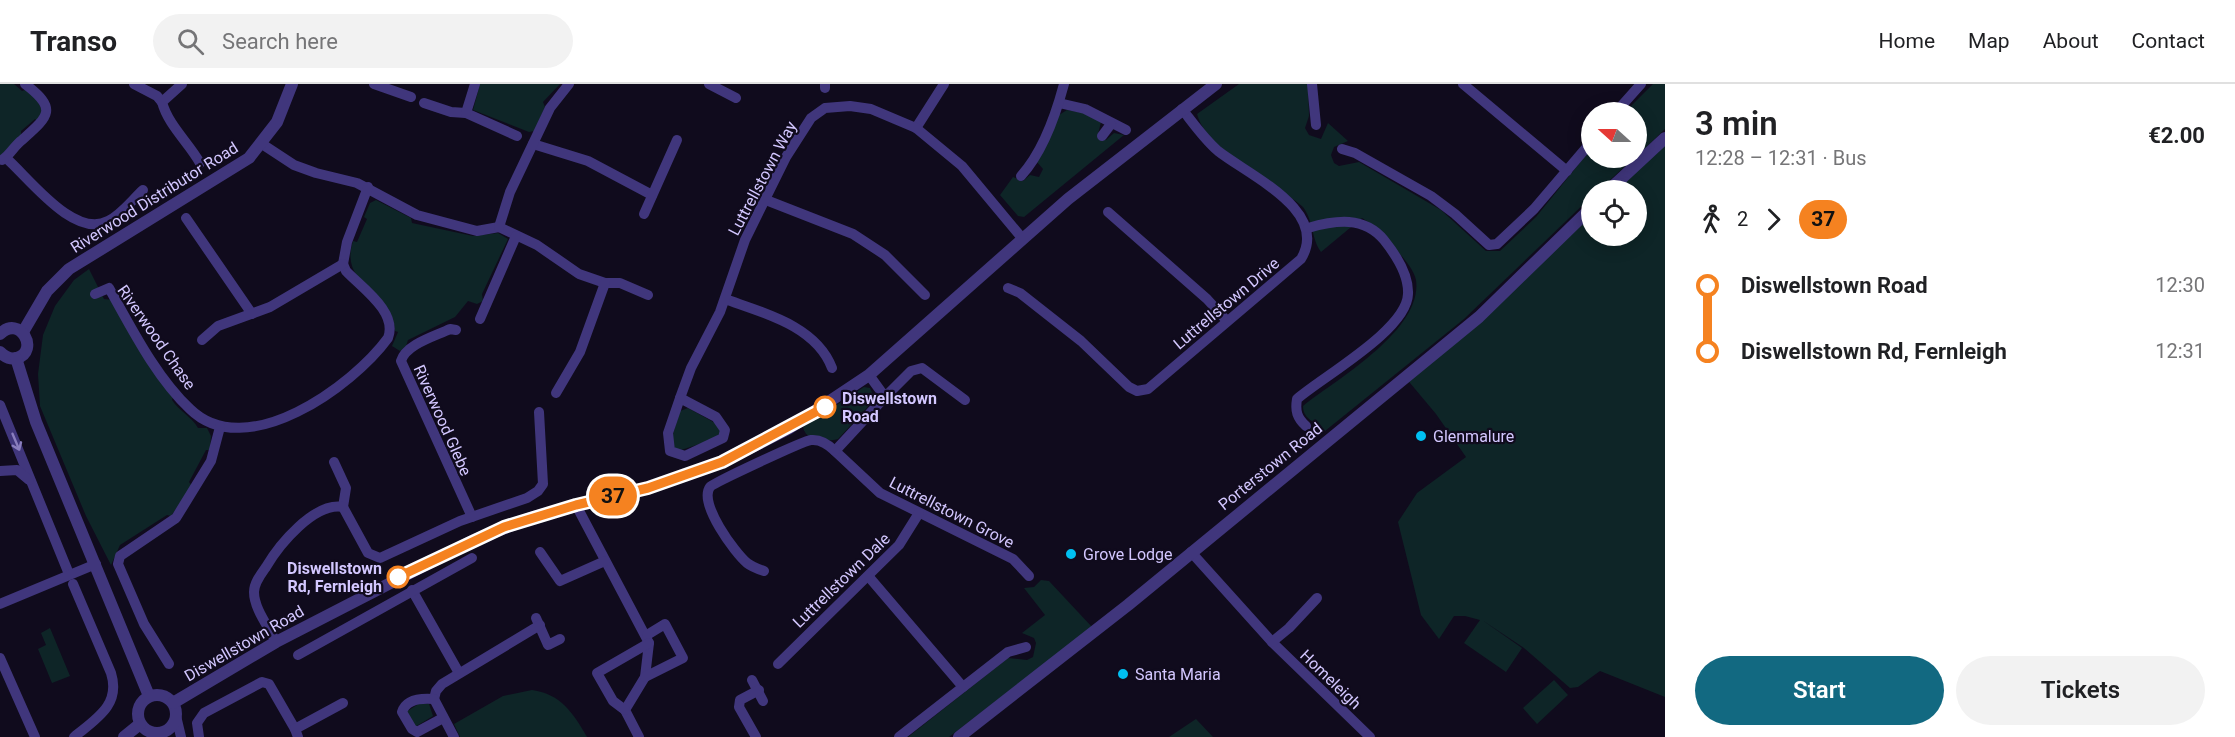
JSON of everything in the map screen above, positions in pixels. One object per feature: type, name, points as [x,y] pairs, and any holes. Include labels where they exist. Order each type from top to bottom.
[{"type":"street","points":[[25,84],[44,100],[47,107],[46,117],[3,160],[63,212],[89,225],[109,221],[143,190]]},
{"type":"street","points":[[134,84],[156,95],[162,102],[168,117],[187,140],[200,163]]},
{"type":"street","points":[[162,102],[182,84]]},
{"type":"street","name":"Riverwood Distributor Road","points":[[16,358],[27,348],[27,339],[23,332],[47,291],[69,269],[237,168],[262,144],[282,114],[292,84]]},
{"type":"street","points":[[374,84],[411,97]]},
{"type":"street","points":[[466,113],[475,84]]},
{"type":"street","points":[[499,227],[510,192],[553,103],[569,84]]},
{"type":"street","points":[[709,84],[736,98]]},
{"type":"street","points":[[916,128],[944,84]]},
{"type":"street","points":[[1021,176],[1034,170],[1064,84]]},
{"type":"street","name":"Diswellstown Road","points":[[174,710],[276,642],[465,544],[504,527],[576,505],[648,488],[722,462],[788,429],[869,375],[1022,238],[1216,84]]},
{"type":"street","points":[[1312,84],[1316,125]]},
{"type":"street","points":[[1463,84],[1567,171]]},
{"type":"street","points":[[1623,102],[1634,86]]},
{"type":"street","points":[[424,103],[451,112],[466,113],[517,136]]},
{"type":"street","points":[[1059,103],[1085,109],[1126,130]]},
{"type":"street","name":"Luttrellstown Way","points":[[680,398],[721,421],[725,430],[723,438],[685,456],[670,451],[668,433],[680,398],[725,299],[742,247],[801,132],[811,118],[825,108],[850,106],[871,109],[916,128],[962,166],[1022,238]]},
{"type":"street","points":[[1182,109],[1215,148],[1299,212],[1308,228],[1350,221],[1366,225],[1383,239],[1407,280],[1408,296],[1402,313],[1342,369],[1310,388],[1297,399],[1295,410],[1299,420],[1306,426]]},
{"type":"street","points":[[1102,136],[1111,124]]},
{"type":"street","points":[[1620,180],[1665,138]]},
{"type":"street","points":[[644,214],[677,140]]},
{"type":"street","points":[[262,144],[279,157],[306,170],[368,188],[401,208],[429,219],[477,231],[499,227],[537,245],[579,274],[605,283],[620,283],[648,295]]},
{"type":"street","points":[[533,144],[588,161],[652,195]]},
{"type":"street","points":[[1342,149],[1355,153],[1431,196],[1455,214],[1488,245],[1497,244],[1520,224],[1581,154]]},
{"type":"street","points":[[169,664],[144,624],[118,564],[120,556],[176,518],[210,461],[220,427],[262,424],[302,411],[325,397],[384,344],[391,331],[388,318],[346,271],[343,264],[347,242],[368,188]]},
{"type":"street","points":[[766,200],[853,234],[885,255],[925,295]]},
{"type":"street","points":[[1108,212],[1207,299],[1227,321]]},
{"type":"street","points":[[186,218],[252,314]]},
{"type":"street","name":"Porterstown Road","points":[[959,737],[1191,552],[1479,317],[1581,218]]},
{"type":"street","name":"Luttrellstown Drive","points":[[1008,288],[1035,303],[1081,341],[1129,387],[1137,391],[1148,389],[1301,259],[1307,248],[1308,228]]},
{"type":"street","points":[[480,319],[516,236]]},
{"type":"street","points":[[202,339],[218,326],[270,307],[343,264]]},
{"type":"street","points":[[556,393],[580,352],[605,283]]},
{"type":"street","name":"Riverwood Chase","points":[[95,294],[110,288],[141,347],[190,410],[220,427]]},
{"type":"street","points":[[725,299],[776,318],[801,332],[827,355],[832,368]]},
{"type":"street","points":[[1,330],[14,328],[23,332]]},
{"type":"street","name":"Riverwood Glebe","points":[[456,330],[450,329],[413,347],[404,354],[401,361],[472,517]]},
{"type":"street","points":[[0,352],[7,358],[16,358],[36,422],[149,696]]},
{"type":"street","points":[[764,571],[748,564],[733,549],[710,508],[707,494],[709,488],[721,479],[762,463],[804,442],[819,440],[835,451],[911,371],[922,368],[964,400]]},
{"type":"street","points":[[869,375],[885,397]]},
{"type":"street","points":[[0,405],[29,481],[111,673],[114,687],[113,699],[107,709],[74,737]]},
{"type":"street","points":[[334,462],[346,488],[343,507],[368,553],[380,558],[472,517],[527,498],[541,487],[544,479],[539,412]]},
{"type":"street","name":"Luttrellstown Grove","points":[[835,451],[871,487],[1014,559],[1029,576]]},
{"type":"street","points":[[0,471],[17,470],[29,481]]},
{"type":"street","points":[[576,505],[648,639],[645,677],[625,710]]},
{"type":"street","points":[[276,642],[256,604],[255,585],[281,543],[297,526],[333,508],[343,507]]},
{"type":"street","name":"Luttrellstown Dale","points":[[778,664],[869,577],[906,536],[919,513]]},
{"type":"street","points":[[540,552],[560,581],[605,561]]},
{"type":"street","name":"Homeleigh","points":[[1191,552],[1272,642],[1370,737]]},
{"type":"street","points":[[298,655],[472,558]]},
{"type":"street","points":[[0,604],[71,579],[96,564]]},
{"type":"street","points":[[869,577],[963,687]]},
{"type":"street","points":[[412,590],[459,673]]},
{"type":"street","points":[[1272,642],[1289,628],[1317,598]]},
{"type":"street","points":[[454,737],[434,699],[439,687],[538,622],[548,645],[560,639]]},
{"type":"street","points":[[639,737],[625,710],[613,701],[597,673],[648,639],[665,624],[683,658],[645,677]]},
{"type":"street","points":[[899,737],[1008,652],[1026,647]]},
{"type":"street","points":[[0,658],[35,737]]},
{"type":"street","points":[[752,680],[763,701]]},
{"type":"street","points":[[199,737],[196,727],[201,716],[262,682],[268,684],[297,733],[343,703]]},
{"type":"street","points":[[756,737],[739,707],[740,700],[759,690]]},
{"type":"street","points":[[174,710],[171,727],[156,735],[140,724],[137,711],[144,699],[149,696],[162,695],[174,710],[181,737]]},
{"type":"street","points":[[434,699],[418,699],[405,707],[402,712],[412,729],[417,732],[443,718]]},
{"type":"street","points":[[124,737],[140,724]]},
{"type":"green space","points":[[0,84],[14,84],[22,91],[25,90],[37,99],[43,113],[37,121],[35,119],[21,131],[21,135],[0,156]]},
{"type":"green space","points":[[480,84],[560,84],[543,102],[545,107],[534,131],[529,132],[473,110]]},
{"type":"green space","points":[[1239,84],[1308,84],[1309,116],[1305,128],[1309,135],[1321,139],[1328,123],[1348,141],[1334,147],[1331,155],[1334,163],[1339,166],[1359,162],[1441,210],[1486,251],[1500,251],[1536,217],[1581,161],[1581,168],[1623,168],[1610,180],[1581,180],[1581,207],[1464,319],[1325,431],[1305,415],[1303,406],[1375,352],[1392,335],[1406,317],[1415,299],[1415,276],[1402,256],[1376,228],[1362,218],[1321,252],[1303,207],[1227,153],[1203,127],[1197,114]]},
{"type":"green space","points":[[1653,84],[1665,84],[1665,129],[1647,146],[1647,102],[1635,102]]},
{"type":"green space","points":[[1067,110],[1083,113],[1101,122],[1098,134],[1106,140],[1114,133],[1124,135],[1024,217],[1018,216],[1000,195],[1013,177],[1023,181],[1030,175],[1039,177],[1043,169],[1037,162],[1059,115]]},
{"type":"green space","points":[[1665,139],[1665,697],[1600,671],[1578,687],[1570,688],[1524,648],[1482,620],[1522,648],[1506,672],[1464,643],[1480,620],[1454,616],[1439,639],[1421,615],[1398,522],[1417,493],[1466,457],[1436,414],[1405,377],[1581,216],[1581,246],[1647,246],[1647,180],[1620,180],[1633,168],[1647,168],[1647,155]]},
{"type":"green space","points":[[376,200],[411,218],[412,223],[473,236],[498,233],[508,239],[482,294],[483,301],[477,304],[468,301],[455,317],[408,340],[406,346],[400,351],[392,346],[398,332],[395,331],[392,317],[385,306],[359,279],[353,269],[350,256],[353,241],[357,242],[367,219],[364,217],[370,203]]},
{"type":"green space","points":[[89,269],[104,299],[113,300],[174,395],[172,400],[198,428],[207,428],[211,436],[210,450],[206,450],[189,482],[192,486],[171,516],[167,515],[120,545],[111,565],[86,516],[40,406],[38,374],[43,335],[55,306],[74,280]]},
{"type":"green space","points":[[864,387],[870,388],[875,399],[838,439],[817,440],[808,436],[803,427]]},
{"type":"green space","points":[[688,408],[715,423],[721,432],[715,439],[678,451],[670,444],[680,411]]},
{"type":"green space","points":[[1041,580],[1049,581],[1092,627],[949,737],[908,737],[1008,658],[1027,660],[1033,657],[1036,643],[1034,638],[1022,633],[1045,615],[1024,588],[1034,587]]},
{"type":"green space","points":[[50,628],[70,676],[52,683],[38,649],[46,645],[41,633]]},
{"type":"green space","points":[[1554,680],[1568,695],[1537,724],[1523,708]]},
{"type":"green space","points":[[532,690],[558,700],[577,720],[587,737],[460,737],[454,724],[503,696]]},
{"type":"green space","points":[[420,703],[429,704],[433,716],[415,727],[406,712]]},
{"type":"green space","points":[[1196,719],[1213,737],[1169,737]]},
{"type":"bus line","name":"37","points":[[398,577],[440,555],[532,517],[648,488],[722,462],[788,429],[825,407]]},
{"type":"place","name":"Diswellstown Road","points":[[825,407]]},
{"type":"place","name":"Glenmalure","points":[[1421,436]]},
{"type":"place","name":"Grove Lodge","points":[[1071,554]]},
{"type":"place","name":"Diswellstown Rd, Fernleigh","points":[[398,577]]},
{"type":"place","name":"Santa Maria","points":[[1123,674]]}]
